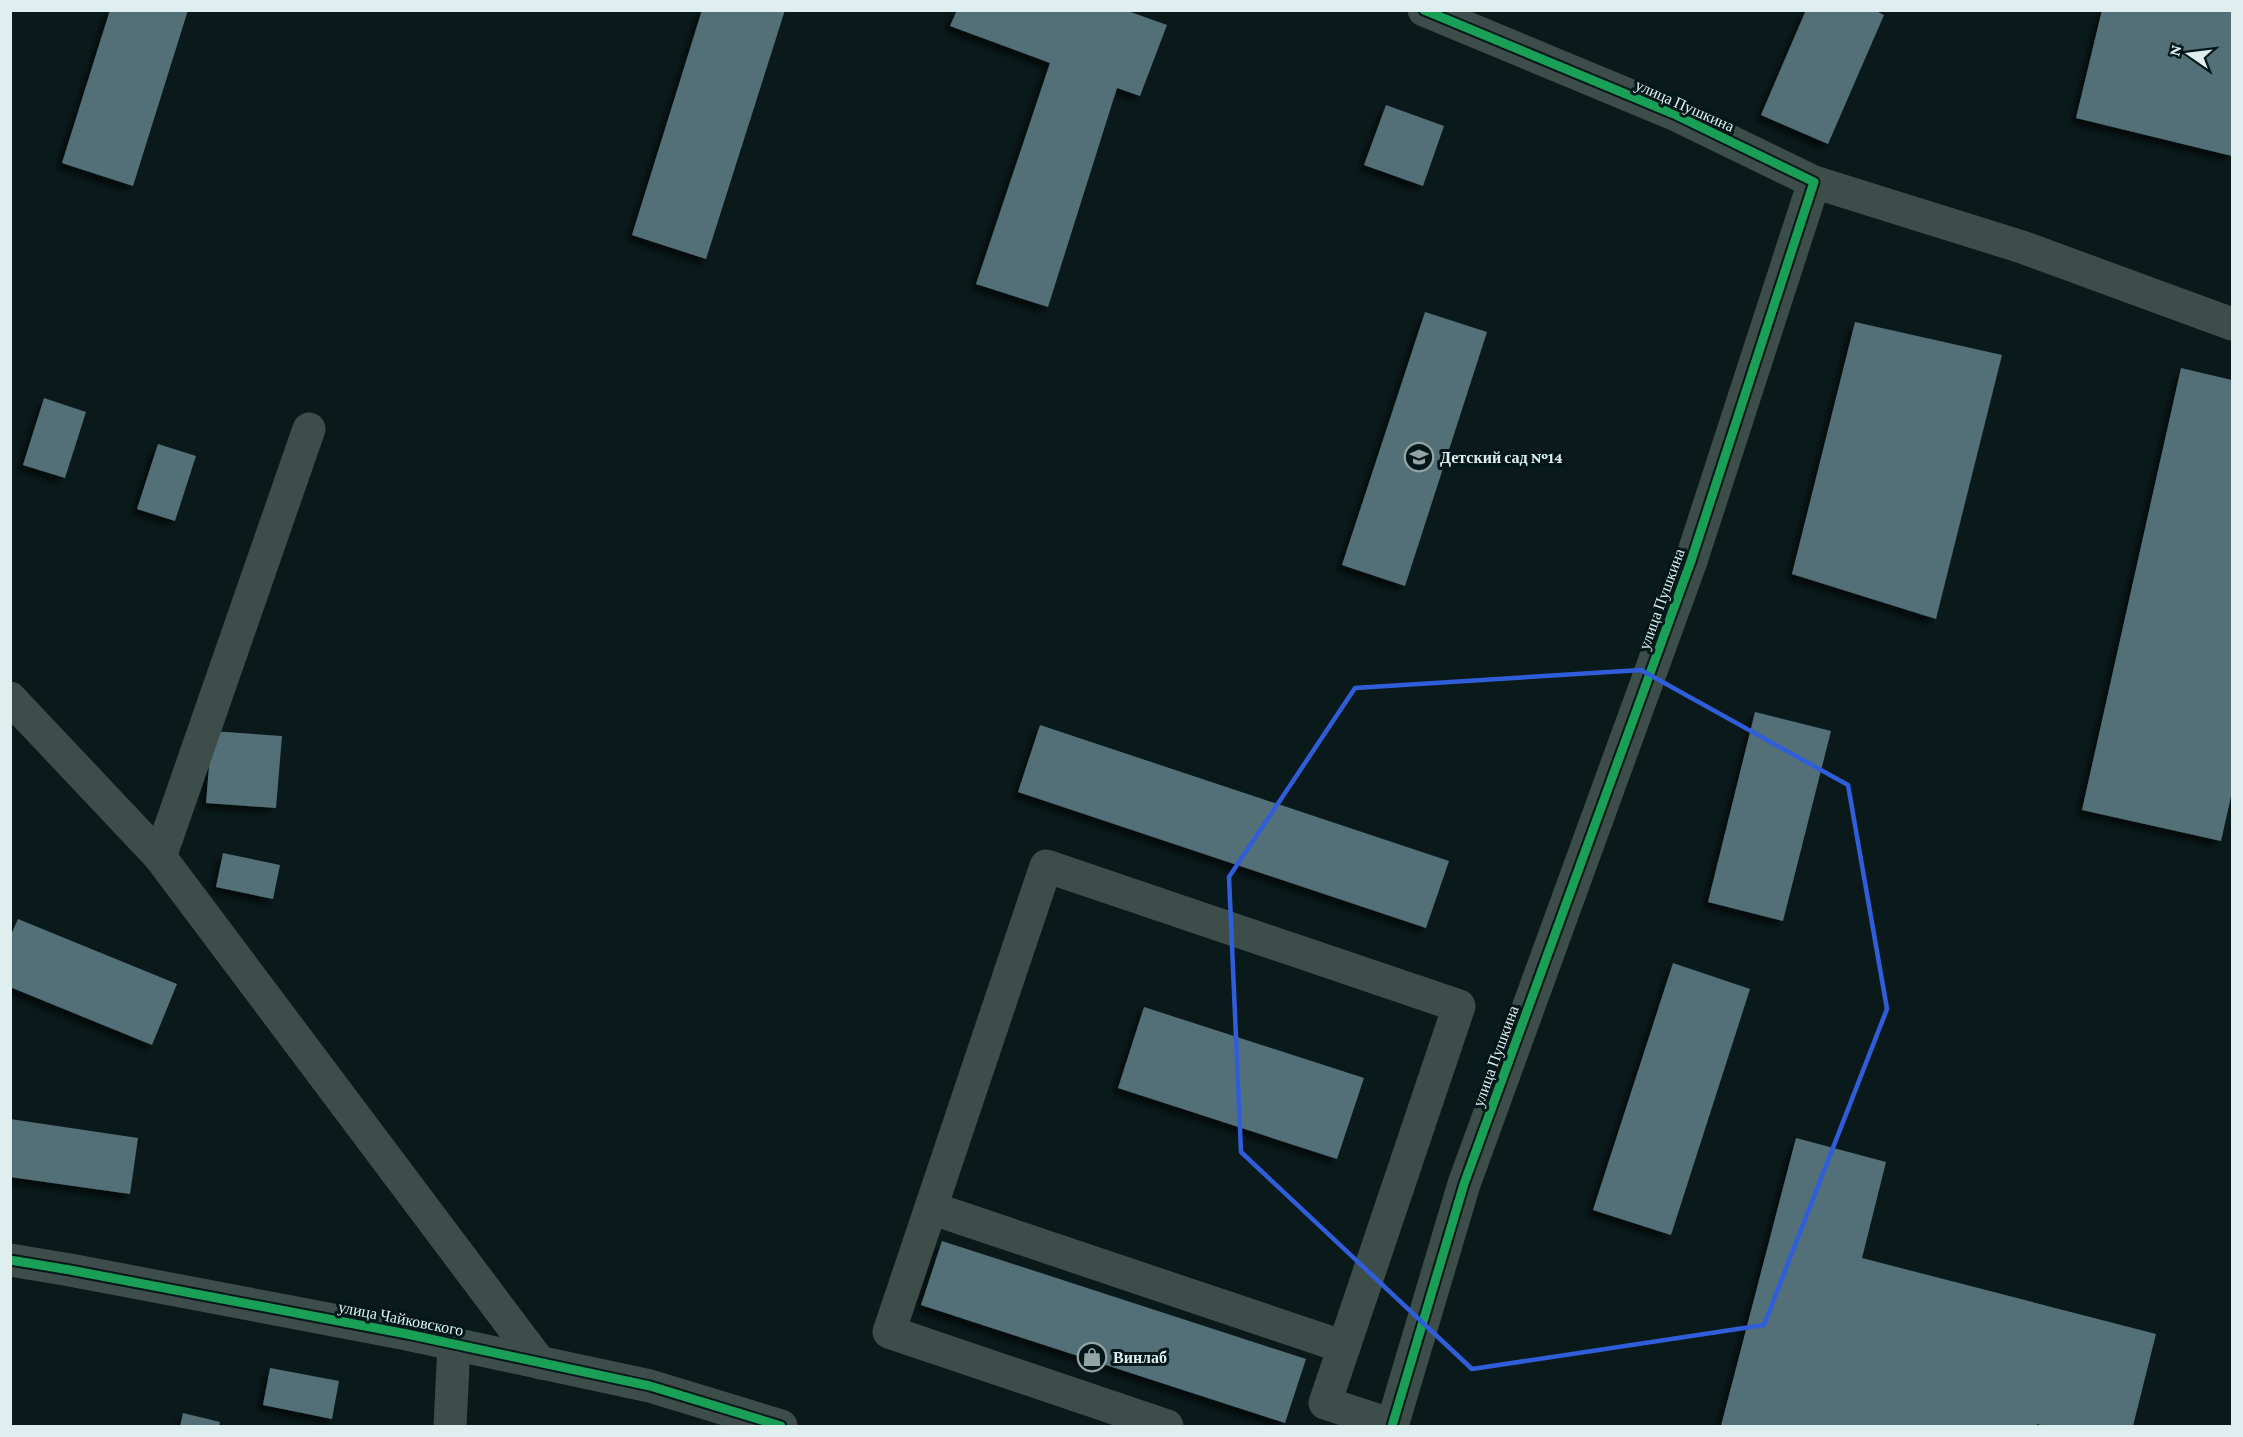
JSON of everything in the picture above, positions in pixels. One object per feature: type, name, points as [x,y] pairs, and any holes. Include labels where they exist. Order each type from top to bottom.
[{"type":"street","name":"улица Пушкина","points":[[1392,1426],[1464,1184],[1691,561],[1814,182],[1674,114],[1424,10]]},
{"type":"street","points":[[1814,182],[2022,247],[2232,324]]},
{"type":"street","points":[[160,857],[309,429]]},
{"type":"street","points":[[10,698],[160,857],[540,1362]]},
{"type":"street","points":[[1167,1426],[889,1332],[1046,866],[1459,1006],[1322,1415],[1392,1426]]},
{"type":"street","points":[[931,1208],[1344,1347]]},
{"type":"street","name":"улица Чайковского","points":[[10,1260],[82,1272],[540,1362],[650,1386],[781,1426]]},
{"type":"street","points":[[450,1426],[454,1344]]},
{"type":"highlighted area","points":[[1641,670],[1848,785],[1887,1009],[1764,1325],[1472,1369],[1241,1152],[1229,877],[1355,688]]},
{"type":"building","points":[[110,10],[188,10],[133,186],[62,163]]},
{"type":"building","points":[[702,10],[785,10],[706,259],[632,235]]},
{"type":"building","points":[[957,10],[1125,10],[1167,25],[1140,96],[1117,88],[1048,307],[976,284],[1050,63],[950,26]]},
{"type":"building","points":[[1806,10],[1874,10],[1884,15],[1828,144],[1761,115]]},
{"type":"building","points":[[2102,10],[2232,10],[2232,156],[2076,118]]},
{"type":"building","points":[[1386,105],[1444,126],[1423,186],[1364,165]]},
{"type":"building","points":[[1425,312],[1487,332],[1405,586],[1342,565]]},
{"type":"building","points":[[1855,322],[2002,355],[1936,619],[1792,574]]},
{"type":"building","points":[[2181,368],[2232,380],[2232,792],[2221,841],[2082,810]]},
{"type":"building","points":[[44,398],[86,412],[65,478],[23,465]]},
{"type":"building","points":[[158,444],[196,456],[175,521],[137,509]]},
{"type":"building","points":[[1755,712],[1831,731],[1783,921],[1708,902]]},
{"type":"building","points":[[1040,725],[1449,861],[1426,928],[1018,792]]},
{"type":"building","points":[[212,731],[282,736],[276,808],[206,803]]},
{"type":"building","points":[[223,853],[280,865],[273,899],[216,887]]},
{"type":"building","points":[[18,919],[177,984],[152,1045],[10,987],[10,937]]},
{"type":"building","points":[[1673,963],[1750,989],[1671,1235],[1593,1210]]},
{"type":"building","points":[[1144,1007],[1364,1078],[1337,1159],[1118,1088]]},
{"type":"building","points":[[10,1119],[138,1138],[130,1194],[10,1177]]},
{"type":"building","points":[[1796,1138],[1886,1162],[1862,1258],[2156,1334],[2133,1426],[2046,1426],[2037,1424],[2037,1426],[1721,1426]]},
{"type":"building","points":[[942,1241],[1306,1359],[1285,1423],[921,1305]]},
{"type":"building","points":[[270,1368],[339,1381],[332,1419],[263,1405]]},
{"type":"building","points":[[183,1413],[220,1422],[219,1426],[180,1426]]},
{"type":"cycle path","points":[[1392,1426],[1464,1184],[1691,561],[1814,182],[1674,114],[1424,10]]},
{"type":"cycle path","points":[[10,1260],[407,1334],[650,1386],[781,1426]]},
{"type":"place","name":"Детский сад №14","points":[[1419,457]]},
{"type":"place","name":"Винлаб","points":[[1092,1357]]}]
